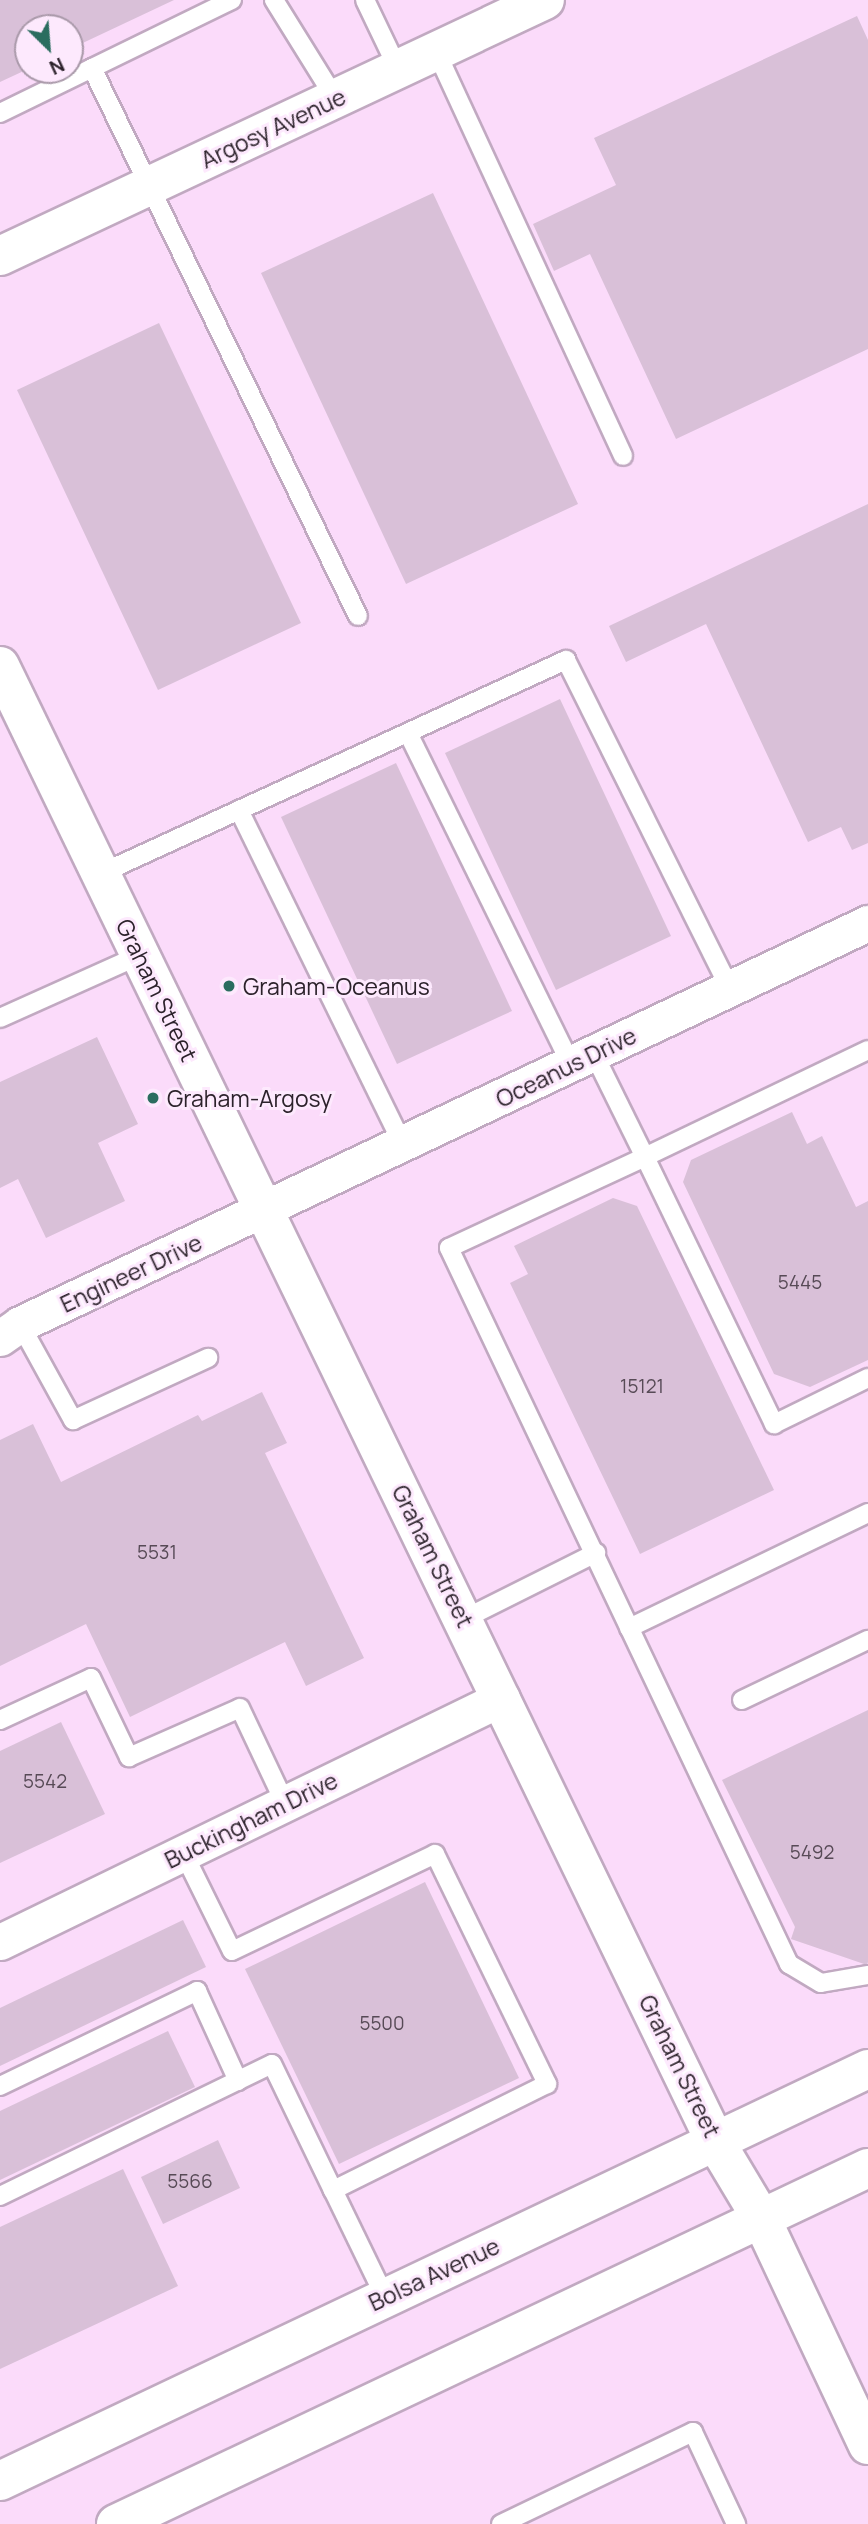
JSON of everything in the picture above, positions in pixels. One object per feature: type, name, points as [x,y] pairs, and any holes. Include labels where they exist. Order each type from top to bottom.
[{"type":"street","name":"Argosy Avenue","points":[[0,256],[545,0]]},
{"type":"street","name":"Graham Street","points":[[0,666],[715,2141],[761,2218],[868,2445]]},
{"type":"street","name":"Oceanus Drive","points":[[264,1212],[868,923]]},
{"type":"street","name":"Engineer Drive","points":[[10,1331],[264,1212]]},
{"type":"street","name":"Buckingham Drive","points":[[0,1942],[502,1698]]},
{"type":"street","name":"Bolsa Avenue","points":[[0,2481],[868,2070]]},
{"type":"street","points":[[116,2524],[868,2168]]},
{"type":"lane","points":[[0,113],[232,0]]},
{"type":"lane","points":[[274,0],[335,98]]},
{"type":"lane","points":[[365,0],[398,69]]},
{"type":"lane","points":[[436,51],[623,456]]},
{"type":"lane","points":[[92,68],[358,615]]},
{"type":"lane","points":[[100,874],[566,660],[730,989]]},
{"type":"lane","points":[[408,733],[583,1059],[645,1157],[774,1424],[868,1378]]},
{"type":"lane","points":[[239,810],[403,1145]]},
{"type":"lane","points":[[0,1018],[141,956]]},
{"type":"lane","points":[[868,1050],[449,1248],[789,1964],[821,1983],[868,1975]]},
{"type":"lane","points":[[10,1331],[73,1420],[208,1358]]},
{"type":"lane","points":[[629,1628],[868,1513]]},
{"type":"lane","points":[[464,1619],[596,1553]]},
{"type":"lane","points":[[742,1700],[868,1640]]},
{"type":"lane","points":[[0,1720],[91,1678],[129,1757],[240,1708],[285,1803]]},
{"type":"lane","points":[[183,1852],[232,1951],[435,1854],[547,2084],[333,2190]]},
{"type":"lane","points":[[0,2086],[197,1991],[238,2081]]},
{"type":"lane","points":[[0,2196],[272,2064],[385,2297]]},
{"type":"lane","points":[[501,2524],[692,2432],[736,2524]]},
{"type":"shaded area","points":[[0,0],[868,0],[868,2524],[0,2524]]},
{"type":"building","points":[[0,0],[174,0],[84,42],[84,14],[14,14],[14,76],[0,82]]},
{"type":"building","points":[[857,16],[868,40],[868,349],[676,439],[590,254],[554,271],[533,224],[616,185],[594,138]]},
{"type":"building","points":[[433,193],[578,504],[406,584],[261,273]]},
{"type":"building","points":[[159,323],[301,623],[158,690],[17,390]]},
{"type":"building","points":[[868,504],[868,843],[852,850],[841,827],[808,842],[706,624],[626,662],[609,626]]},
{"type":"building","points":[[560,699],[671,936],[556,990],[445,753]]},
{"type":"building","points":[[396,763],[512,1011],[397,1064],[281,817]]},
{"type":"building","points":[[97,1037],[138,1124],[98,1143],[125,1201],[46,1238],[18,1179],[0,1188],[0,1082]]},
{"type":"building","points":[[792,1112],[807,1144],[822,1136],[856,1207],[868,1201],[868,1360],[810,1387],[774,1374],[683,1182],[691,1160]]},
{"type":"building","points":[[613,1198],[637,1206],[774,1490],[640,1554],[510,1283],[528,1274],[514,1246]]},
{"type":"building","points":[[262,1392],[287,1443],[265,1453],[364,1658],[306,1686],[285,1642],[130,1717],[86,1624],[0,1666],[0,1440],[33,1424],[61,1482],[198,1415],[202,1421]]},
{"type":"building","points":[[868,1710],[867,1965],[791,1939],[795,1927],[722,1780]]},
{"type":"building","points":[[61,1722],[105,1814],[0,1863],[0,1751]]},
{"type":"building","points":[[425,1882],[519,2078],[339,2164],[245,1969]]},
{"type":"building","points":[[183,1920],[206,1967],[0,2066],[0,2008]]},
{"type":"building","points":[[168,2031],[195,2087],[0,2180],[0,2111]]},
{"type":"building","points":[[218,2140],[240,2188],[163,2224],[141,2177]]},
{"type":"building","points":[[123,2169],[178,2286],[0,2369],[0,2227]]},
{"type":"place","name":"Graham-Oceanus","points":[[229,986]]},
{"type":"place","name":"Graham-Argosy","points":[[153,1098]]}]
